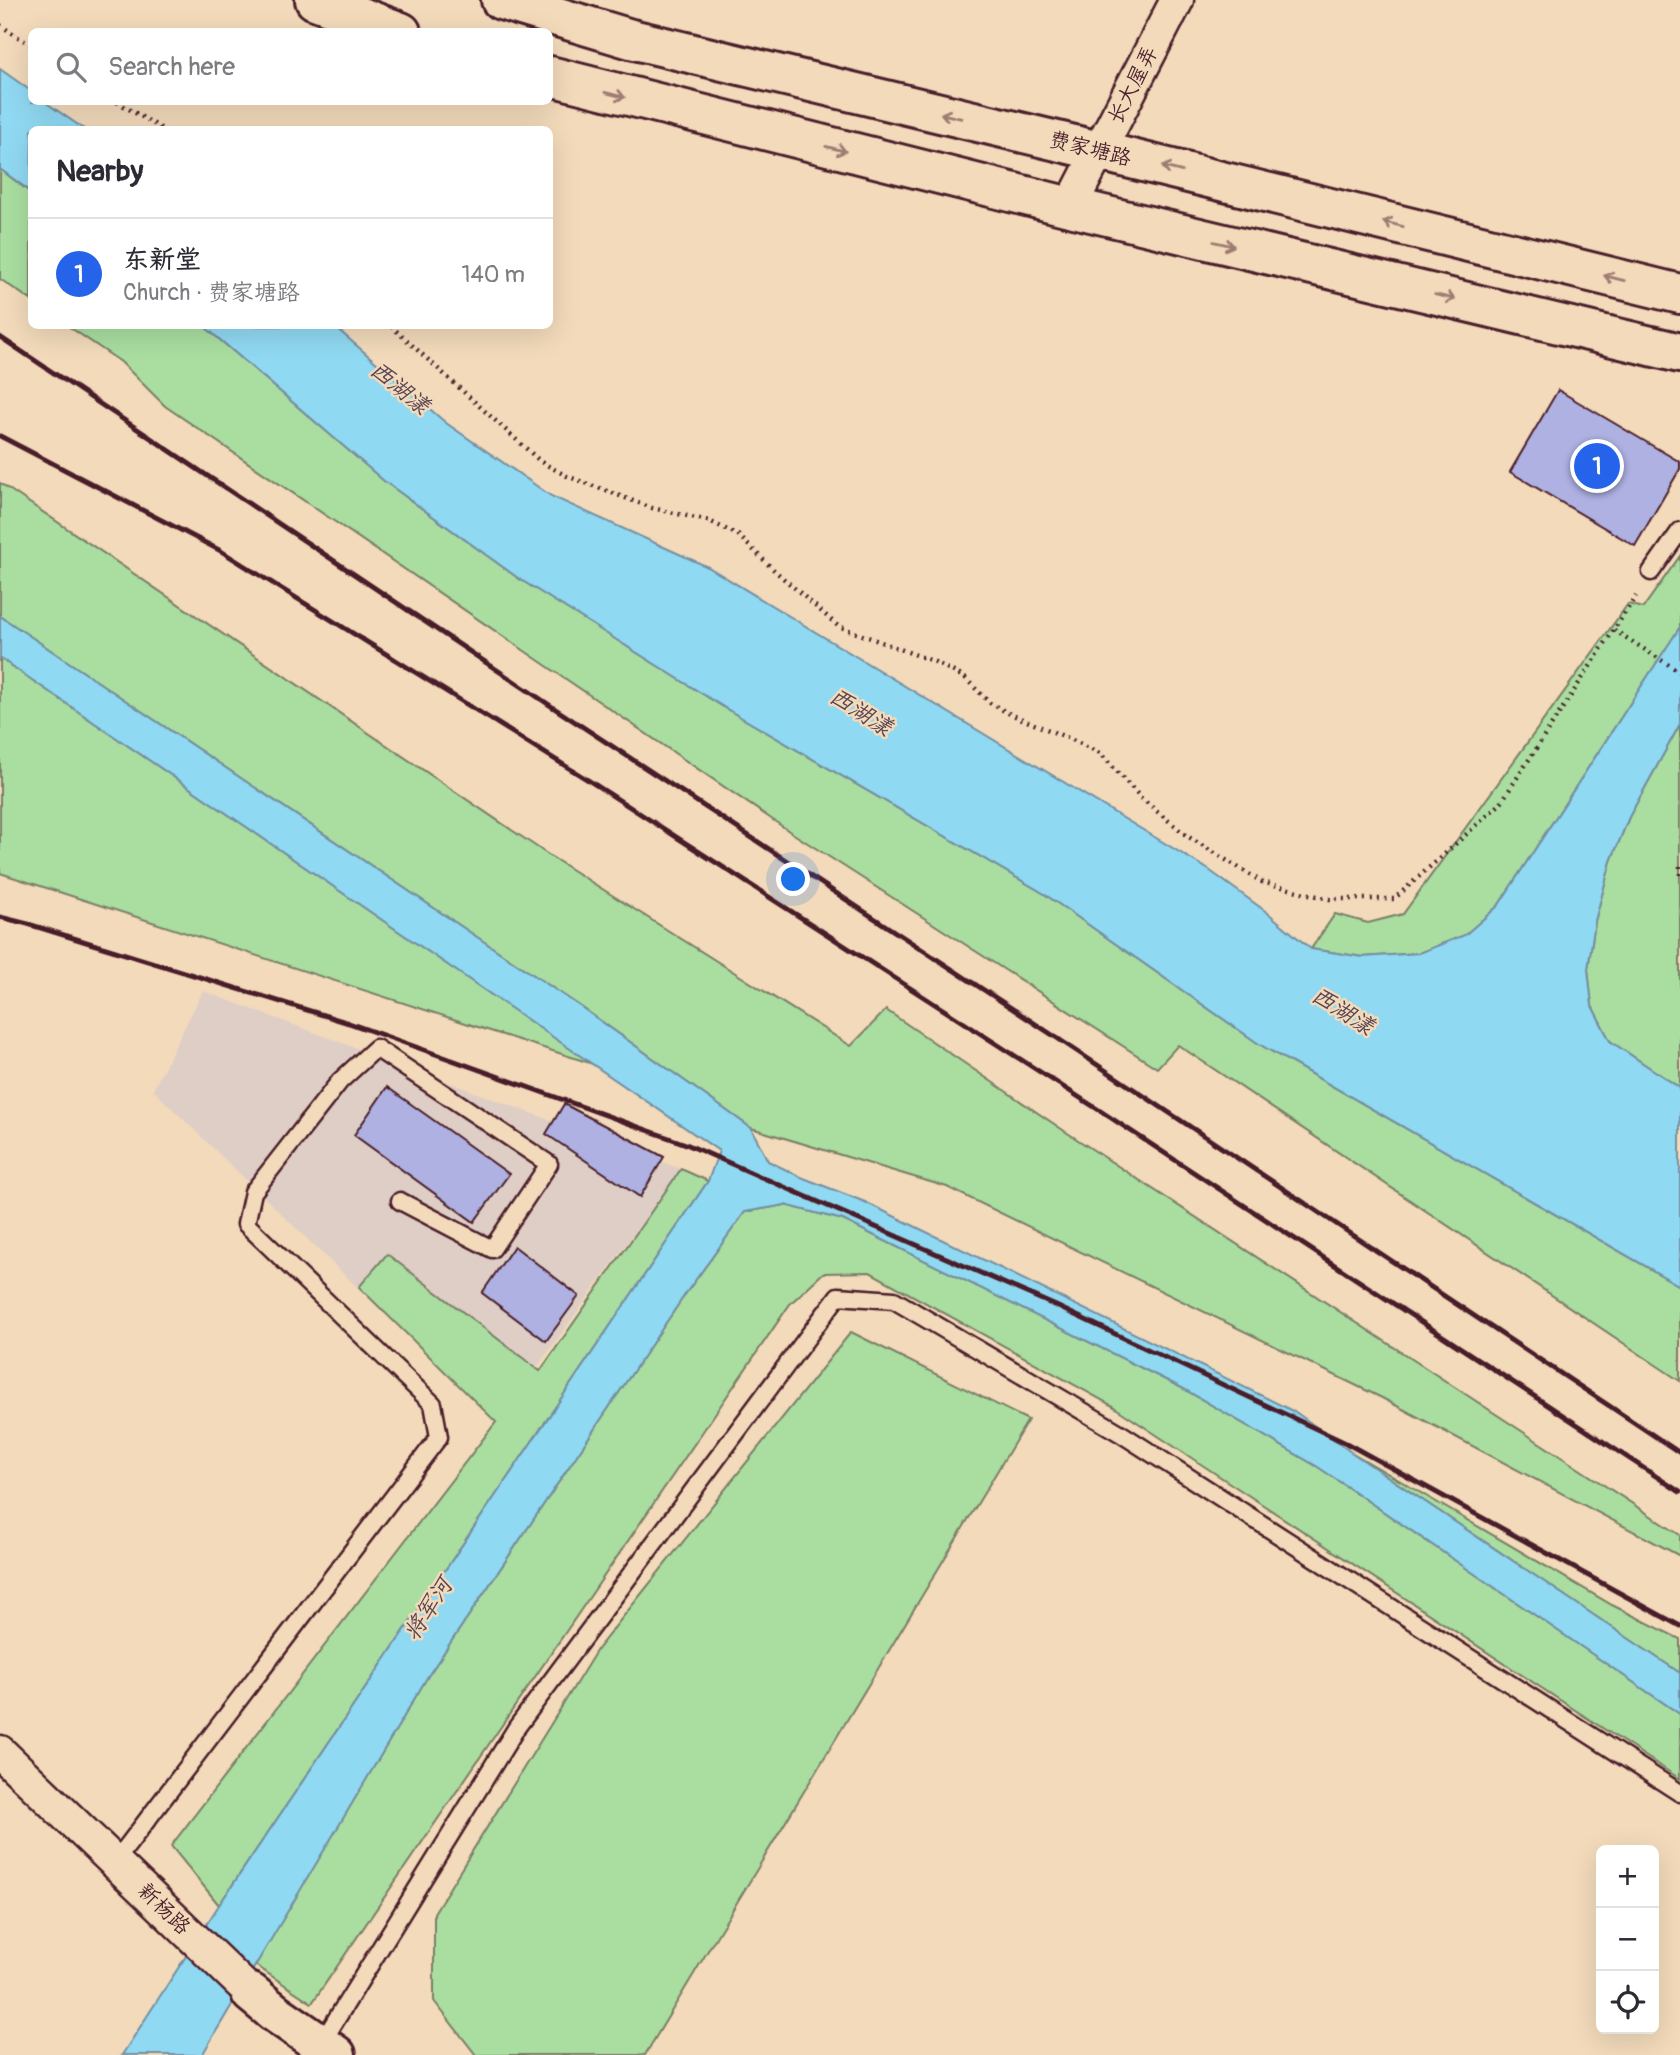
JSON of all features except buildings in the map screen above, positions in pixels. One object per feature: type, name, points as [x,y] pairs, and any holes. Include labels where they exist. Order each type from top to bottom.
[{"type":"street","points":[[315,0],[390,28]]},
{"type":"street","name":"费家塘路","points":[[501,0],[631,39],[1099,151],[1680,295]]},
{"type":"street","name":"长大屋弄","points":[[1070,207],[1177,0]]},
{"type":"street","points":[[553,77],[1070,207],[1680,353]]},
{"type":"street","name":"新杨路","points":[[0,1752],[251,1993],[329,2050]]},
{"type":"lane","points":[[1651,572],[1680,531]]},
{"type":"lane","points":[[115,1861],[439,1437],[433,1404],[246,1224],[253,1192],[340,1081],[376,1048],[549,1164],[492,1249],[401,1201]]},
{"type":"lane","points":[[329,2050],[517,1727],[838,1296],[894,1300],[1131,1441],[1680,1793]]},
{"type":"path","points":[[0,25],[28,43]]},
{"type":"path","points":[[122,105],[157,126]]},
{"type":"path","points":[[394,329],[541,462],[566,476],[652,508],[709,521],[738,535],[838,626],[935,662],[965,678],[990,703],[1100,753],[1142,799],[1187,836],[1262,882],[1329,898],[1394,899],[1500,804],[1651,572]]},
{"type":"path","points":[[1614,630],[1680,672]]},
{"type":"path","points":[[1680,866],[1680,880]]},
{"type":"shaded area","points":[[203,991],[681,1169],[497,1422],[153,1090]]},
{"type":"green space","points":[[0,169],[28,191],[28,298],[0,279]]},
{"type":"green space","points":[[72,329],[207,329],[384,481],[518,578],[725,708],[1043,893],[1259,1044],[1680,1286],[1680,1381],[1178,1045],[1157,1068],[789,831],[165,406],[121,362]]},
{"type":"green space","points":[[0,483],[550,856],[851,1046],[886,1010],[1066,1132],[1680,1535],[1680,1556],[1382,1398],[947,1187],[751,1128],[581,1007],[0,616]]},
{"type":"green space","points":[[1680,556],[1680,627],[1498,906],[1465,935],[1419,953],[1363,957],[1311,949],[1335,914],[1368,923],[1403,914],[1628,604],[1643,608]]},
{"type":"green space","points":[[0,658],[593,1064],[0,873]]},
{"type":"green space","points":[[1680,724],[1680,1088],[1610,1041],[1592,1006],[1588,969],[1595,921],[1611,861],[1629,817]]},
{"type":"green space","points":[[681,1169],[708,1181],[219,1905],[171,1846],[496,1422],[359,1287],[387,1254],[540,1371]]},
{"type":"green space","points":[[785,1205],[843,1220],[1182,1388],[1318,1467],[1680,1714],[1680,1779],[1111,1405],[870,1272],[823,1273],[790,1304],[312,2003],[255,1965],[428,1676],[686,1293],[745,1212]]},
{"type":"green space","points":[[851,1332],[1028,1420],[645,2055],[476,2055],[434,2001],[434,1913],[598,1648]]},
{"type":"green space","points":[[1351,1452],[1612,1605],[1680,1639],[1680,1673]]},
{"type":"water","points":[[0,69],[28,89],[28,105],[49,105],[80,126],[28,126],[28,190],[0,169]]},
{"type":"water","name":"西湖漾","points":[[207,329],[337,329],[446,423],[551,496],[708,567],[1209,870],[1268,913],[1311,949],[1363,957],[1419,953],[1465,935],[1498,906],[1680,627],[1680,724],[1629,817],[1611,861],[1595,921],[1588,969],[1592,1006],[1610,1041],[1680,1088],[1680,1286],[1259,1044],[1043,893],[725,708],[518,578],[384,481]]},
{"type":"water","name":"将军河","points":[[0,616],[581,1007],[751,1128],[768,1161],[865,1202],[1297,1413],[1680,1673],[1680,1714],[1318,1467],[1182,1388],[843,1220],[785,1205],[745,1212],[686,1293],[428,1676],[202,2055],[122,2055],[219,1905],[708,1181],[719,1151],[0,658]]},
{"type":"railway","points":[[0,337],[554,708],[1054,1036],[1680,1453]]},
{"type":"railway","points":[[0,436],[221,551],[588,780],[1102,1112],[1680,1492]]},
{"type":"railway","points":[[0,917],[349,1023],[686,1144],[1056,1306],[1346,1443],[1680,1626]]},
{"type":"place","name":"东新堂","points":[[1597,466]]}]
